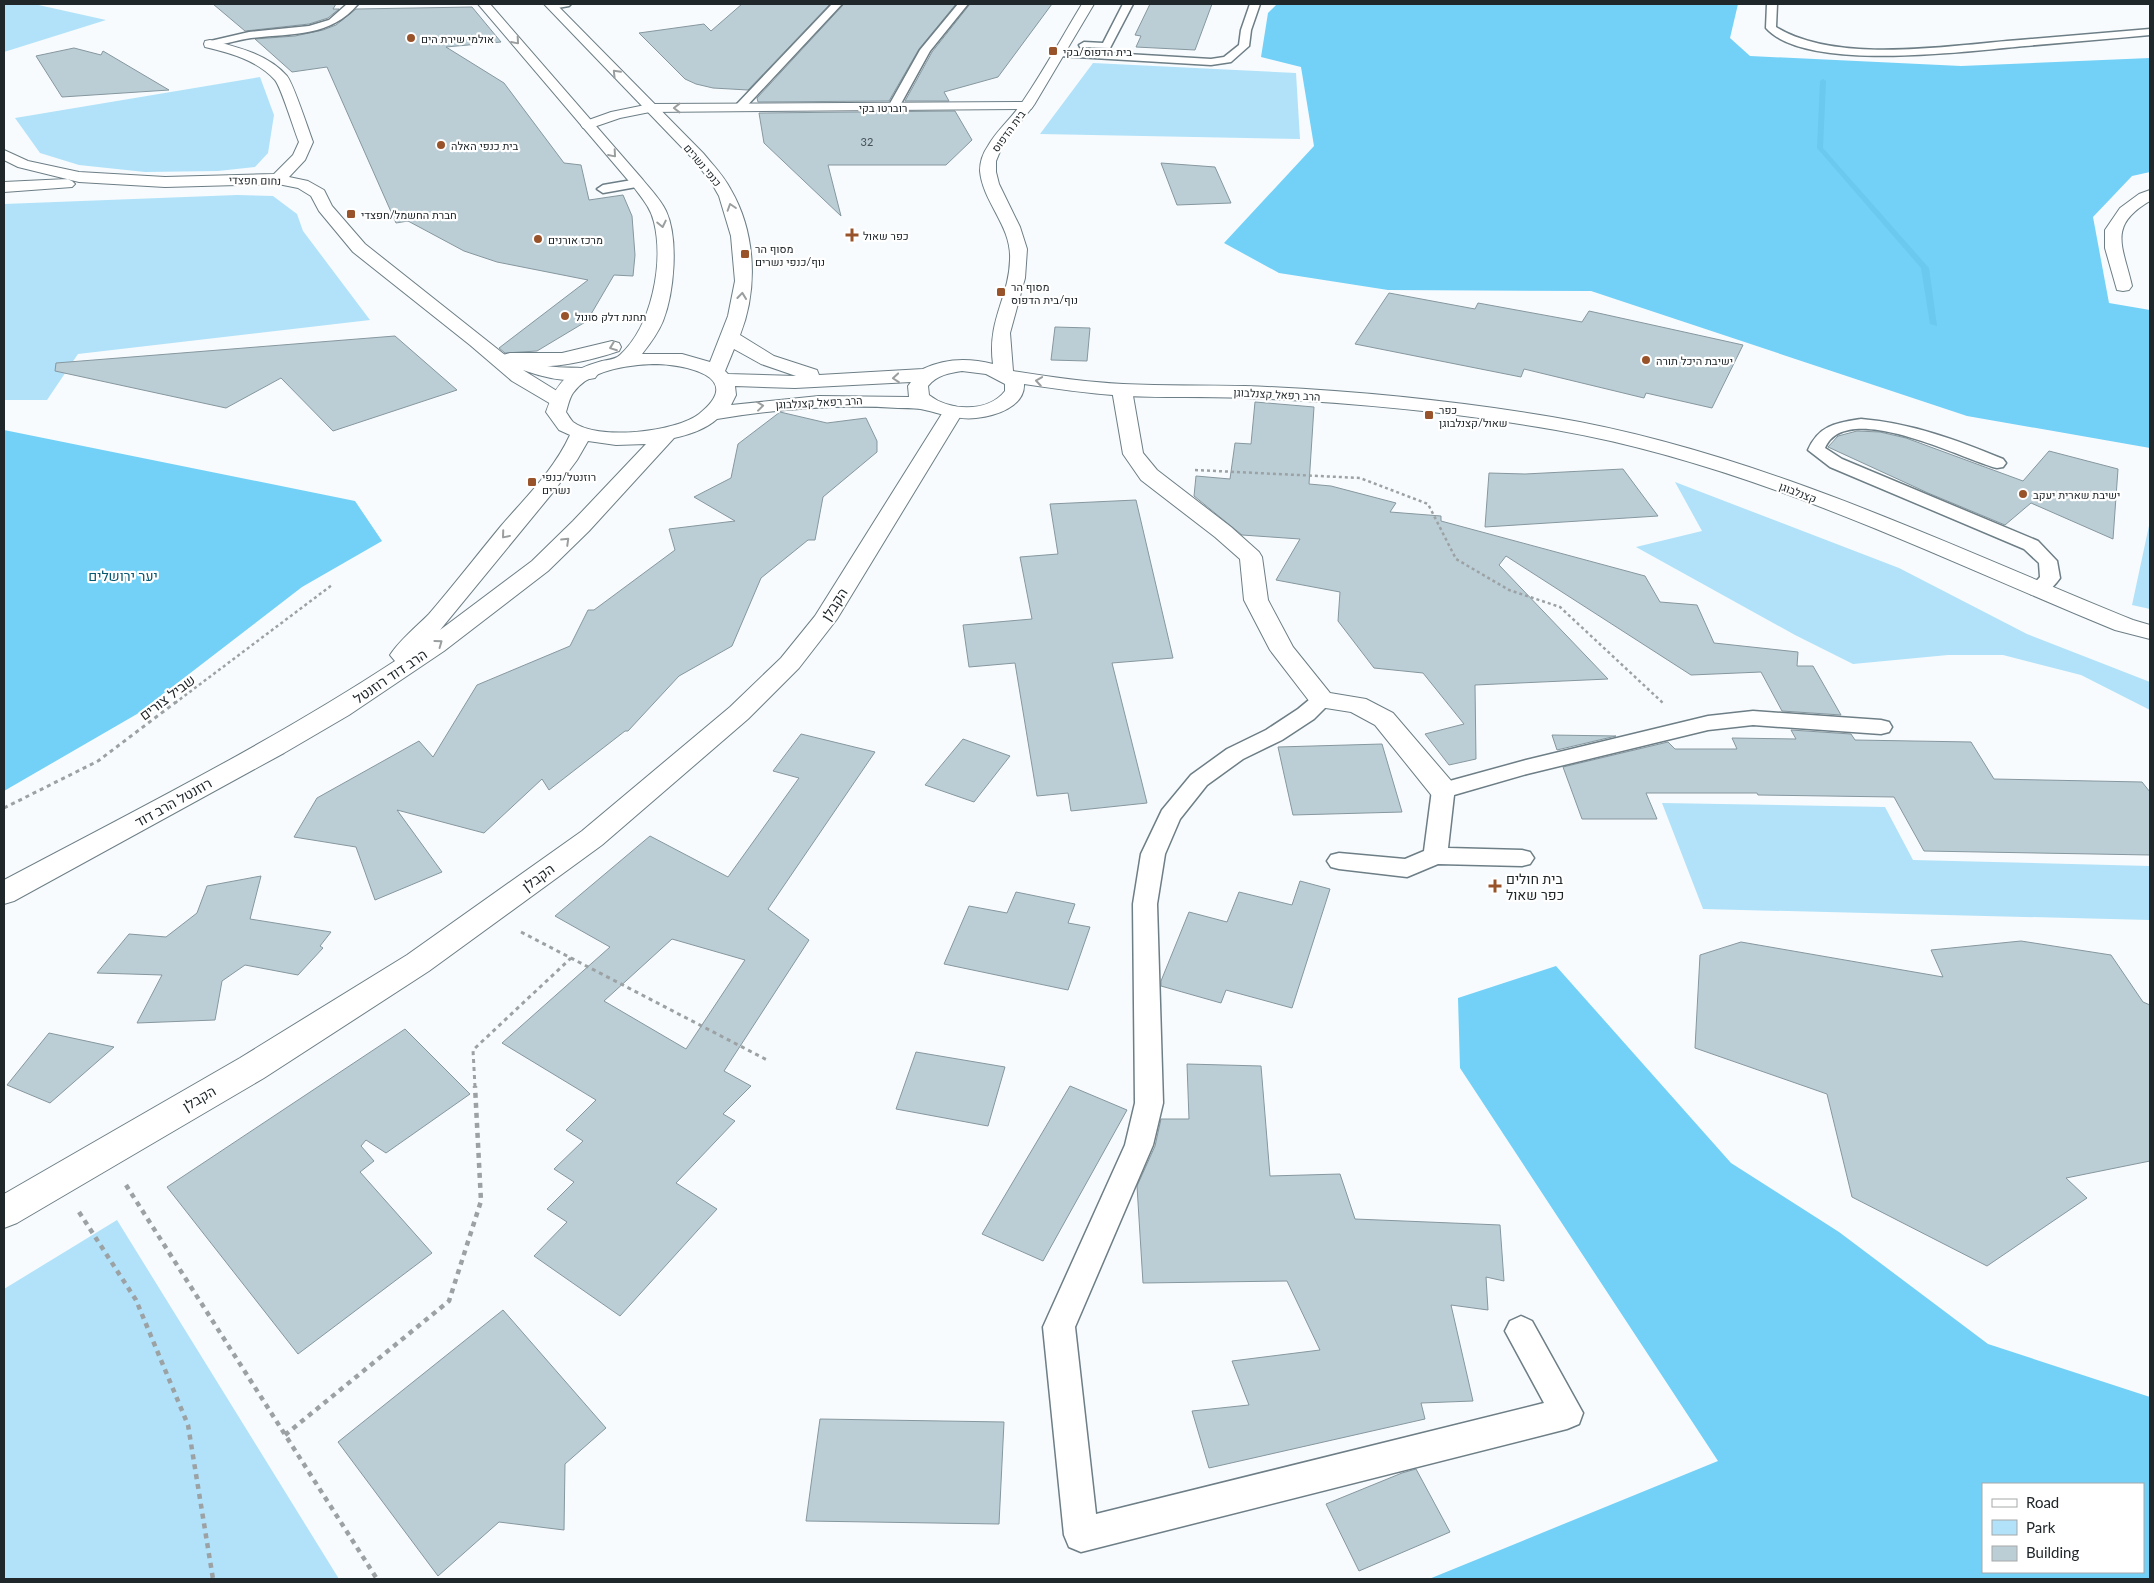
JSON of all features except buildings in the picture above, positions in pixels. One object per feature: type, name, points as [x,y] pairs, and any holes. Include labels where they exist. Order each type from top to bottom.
[{"type":"street","points":[[484,4],[638,183],[658,211],[663,225],[663,273],[653,321],[642,342],[625,362]]},
{"type":"street","name":"בית הדפוס","points":[[1006,402],[1015,391],[1014,383],[1006,374],[1001,354],[1002,327],[1018,270],[1019,245],[1015,230],[992,188],[988,170],[990,157],[996,144],[1026,106],[1088,4]]},
{"type":"street","name":"כנפי נשרים","points":[[551,5],[650,108],[684,127],[698,156],[718,180],[731,206],[743,255],[743,282],[740,307],[719,376],[726,392],[724,399],[712,414]]},
{"type":"street","points":[[210,44],[239,51],[261,63],[282,78],[306,142],[300,157],[278,179]]},
{"type":"street","name":"רוברטו בקי","points":[[588,125],[616,115],[650,108],[1026,106]]},
{"type":"street","name":"רוברטו בקי","points":[[684,127],[710,113],[739,108]]},
{"type":"street","name":"נחום חפצדי","points":[[8,161],[60,174],[138,181],[278,179],[302,184],[318,193],[325,208],[359,248],[477,341],[519,377],[558,400]]},
{"type":"street","points":[[4,187],[138,181]]},
{"type":"street","points":[[2123,286],[2112,235],[2121,216],[2141,198],[2150,195]]},
{"type":"street","points":[[510,358],[544,361],[589,355],[626,342],[645,330],[653,321]]},
{"type":"street","points":[[954,366],[982,346],[1002,327]]},
{"type":"street","points":[[730,337],[754,353],[791,369],[825,376],[864,380]]},
{"type":"street","name":"נחום חפצדי","points":[[477,341],[510,358],[543,371],[588,374]]},
{"type":"street","name":"הרב רפאל קצנלבוגן","points":[[588,374],[625,362],[650,359],[674,359],[699,364],[719,376],[775,383],[864,380],[927,375],[954,366],[977,365],[1006,374],[1068,385],[1122,390],[1260,392],[1368,399],[1431,406]]},
{"type":"street","points":[[588,374],[568,387],[558,400],[557,407],[561,420],[567,426],[580,433],[600,438],[624,440],[666,435],[692,426],[712,414]]},
{"type":"street","points":[[926,404],[919,397],[917,390],[920,382],[927,375]]},
{"type":"street","points":[[1122,390],[1133,454],[1149,475],[1223,532],[1251,557],[1256,600],[1282,650],[1322,700],[1357,705],[1384,719],[1443,790]]},
{"type":"street","name":"הרב רפאל קצנלבוגן","points":[[712,414],[773,405],[836,400],[884,400],[926,404],[953,412],[978,412],[994,408],[1006,402],[1122,390]]},
{"type":"street","name":"קצנלבוגן","points":[[1431,406],[1578,428],[1654,444],[1736,469],[1856,514],[2124,625],[2150,632]]},
{"type":"street","name":"הקבלן","points":[[4,1212],[260,1062],[418,963],[592,838],[739,713],[790,663],[825,619],[953,412]]},
{"type":"street","name":"הרב דוד רוזנטל","points":[[340,709],[407,650],[442,611],[570,455],[580,433]]},
{"type":"street","name":"הרב דוד רוזנטל","points":[[340,709],[434,646],[540,566],[581,526],[666,435]]},
{"type":"street","name":"רוזנטל הרב דוד","points":[[4,893],[177,800],[340,709]]},
{"type":"lane","points":[[210,44],[249,36],[310,29],[333,22],[354,4]]},
{"type":"lane","points":[[551,5],[566,4]]},
{"type":"lane","points":[[739,108],[837,4]]},
{"type":"lane","points":[[894,107],[925,50],[963,4]]},
{"type":"lane","points":[[1061,48],[1106,46],[1128,4]]},
{"type":"lane","points":[[1061,48],[1211,62],[1227,60],[1244,46],[1246,30],[1255,4]]},
{"type":"lane","points":[[1772,4],[1771,28],[1780,37],[1807,46],[1838,50],[1932,51],[2150,32]]},
{"type":"lane","points":[[603,189],[638,183]]},
{"type":"lane","points":[[1997,463],[1919,432],[1878,425],[1844,426],[1822,437],[1816,450],[1836,463],[2031,544],[2048,561],[2050,578],[2038,590]]},
{"type":"lane","points":[[1322,700],[1306,714],[1274,735],[1235,754],[1199,780],[1170,816],[1153,854],[1145,904],[1148,1103],[1139,1145],[1059,1327],[1081,1535],[1567,1413],[1521,1331]]},
{"type":"lane","points":[[1435,856],[1443,790],[1526,767],[1708,723],[1752,718],[1881,727]]},
{"type":"lane","points":[[1339,861],[1407,868],[1435,856],[1522,858]]},
{"type":"path","points":[[1149,475],[1205,469],[1360,478],[1428,504],[1437,525],[1456,559],[1509,590],[1560,607],[1689,728]]},
{"type":"path","name":"שביל צורים","points":[[4,808],[98,761],[332,585]]},
{"type":"path","points":[[486,914],[769,1061]]},
{"type":"path","points":[[285,1435],[448,1301],[481,1201],[473,1050],[570,958]]},
{"type":"path","points":[[106,1153],[377,1579]]},
{"type":"path","points":[[59,1180],[136,1300],[188,1425],[213,1579]]},
{"type":"green space","points":[[4,4],[34,4],[106,20],[4,52]]},
{"type":"green space","points":[[1277,4],[1738,4],[1730,38],[1750,56],[1961,66],[2150,58],[2150,172],[2132,176],[2093,217],[2109,303],[2150,310],[2150,448],[1967,416],[1591,291],[1388,290],[1279,273],[1224,243],[1314,146],[1301,67],[1261,57],[1268,13]]},
{"type":"green space","points":[[1093,63],[1296,73],[1300,139],[1040,134]]},
{"type":"green space","points":[[260,77],[274,115],[268,153],[255,167],[218,171],[145,172],[79,165],[40,153],[15,118]]},
{"type":"green space","points":[[237,195],[273,196],[297,214],[303,231],[370,320],[78,354],[47,400],[4,400],[4,204]]},
{"type":"green space","name":"יער ירושלים","points":[[4,430],[355,501],[382,541],[302,587],[137,714],[4,791]]},
{"type":"green space","points":[[1675,482],[1899,568],[2027,634],[2150,682],[2150,710],[2081,675],[2003,655],[1948,655],[1853,664],[1795,635],[1636,547],[1702,531]]},
{"type":"green space","points":[[2150,521],[2150,609],[2132,605]]},
{"type":"green space","points":[[1662,803],[1885,807],[1913,860],[2150,866],[2150,920],[1703,909]]},
{"type":"green space","points":[[1556,966],[1731,1163],[1839,1232],[1988,1344],[2150,1397],[2150,1579],[1429,1579],[1718,1461],[1460,1068],[1458,998]]},
{"type":"green space","points":[[117,1220],[339,1579],[4,1579],[4,1289]]},
{"type":"waterway","points":[[1823,81],[1820,148],[1925,268],[1934,324]]},
{"type":"place","name":"אולמי שירת הים","points":[[411,38]]},
{"type":"place","name":"בית הדפוס/בקי","points":[[1053,51]]},
{"type":"place","name":"בית כנפי האלה","points":[[441,145]]},
{"type":"place","name":"חברת החשמל/חפצדי","points":[[351,214]]},
{"type":"place","name":"כפר שאול","points":[[852,235]]},
{"type":"place","name":"מרכז אורנים","points":[[538,239]]},
{"type":"place","name":"מסוף הר נוף/כנפי נשרים","points":[[745,254]]},
{"type":"place","name":"מסוף הר נוף/בית הדפוס","points":[[1001,292]]},
{"type":"place","name":"תחנת דלק סונול","points":[[565,316]]},
{"type":"place","name":"ישיבת היכל תורה","points":[[1646,360]]},
{"type":"place","name":"כפר שאול/קצנלבוגן","points":[[1429,415]]},
{"type":"place","name":"רוזנטל/כנפי נשרים","points":[[532,482]]},
{"type":"place","name":"ישיבת שארית יעקב","points":[[2023,494]]},
{"type":"place","name":"בית חולים כפר שאול","points":[[1495,886]]}]
